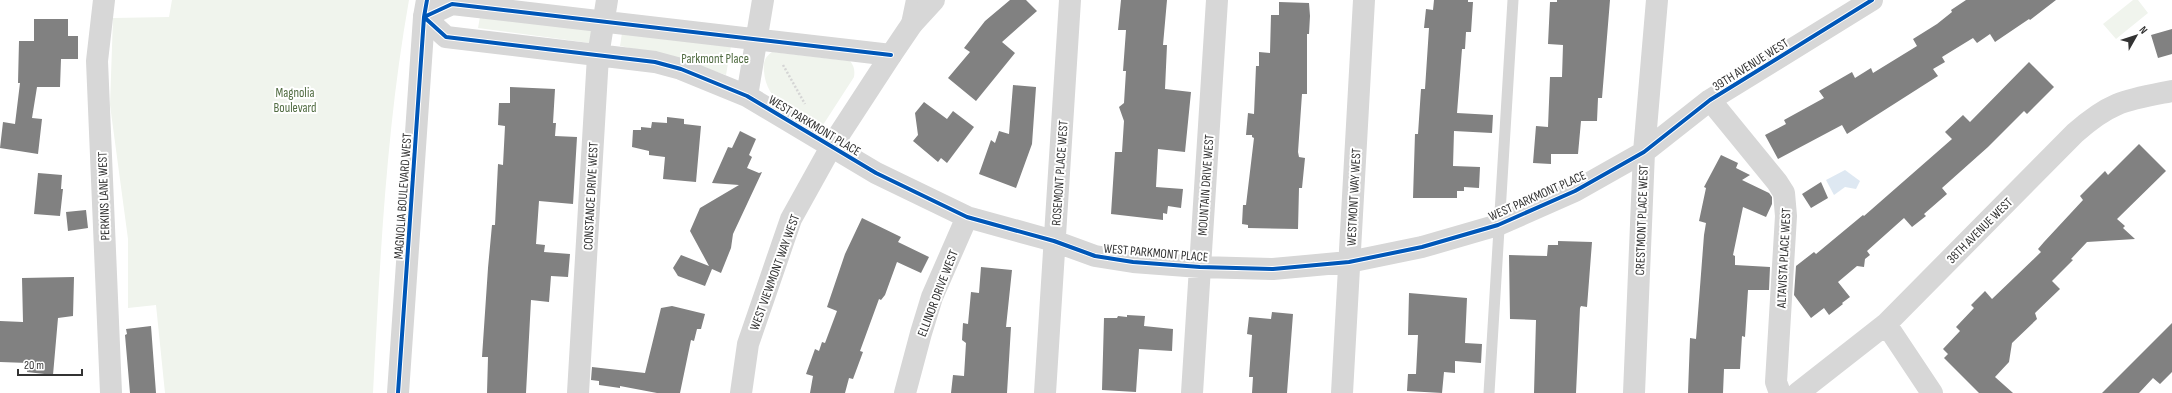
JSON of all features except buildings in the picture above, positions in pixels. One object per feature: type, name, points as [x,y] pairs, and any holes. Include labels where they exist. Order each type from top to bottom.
[{"type":"street","name":"PERKINS LANE WEST","points":[[104,0],[97,61],[111,393]]},
{"type":"street","name":"CONSTANCE DRIVE WEST","points":[[578,393],[598,56],[607,0]]},
{"type":"street","points":[[747,96],[763,0]]},
{"type":"street","points":[[912,24],[916,0]]},
{"type":"street","name":"WEST VIEWMONT WAY WEST","points":[[741,393],[748,344],[791,219],[831,147],[891,55],[912,24],[934,0]]},
{"type":"street","name":"ROSEMONT PLACE WEST","points":[[1046,393],[1054,241],[1070,0]]},
{"type":"street","name":"MOUNTAIN DRIVE WEST","points":[[1192,393],[1216,0]]},
{"type":"street","name":"WESTMONT WAY WEST","points":[[1342,393],[1364,0]]},
{"type":"street","name":"CRESTMONT PLACE WEST","points":[[1634,393],[1644,152],[1657,0]]},
{"type":"street","name":"39TH AVENUE WEST","points":[[1644,152],[1710,100],[1872,0]]},
{"type":"street","points":[[426,9],[452,4],[891,55]]},
{"type":"street","name":"WEST PARKMONT PLACE","points":[[426,9],[446,37],[655,62],[681,69],[747,96],[831,147],[916,194],[967,218],[1054,241],[1095,256],[1133,262],[1200,267],[1273,269],[1349,262],[1422,247],[1498,225],[1575,191],[1644,152]]},
{"type":"street","name":"MAGNOLIA BOULEVARD WEST","points":[[398,393],[426,9]]},
{"type":"street","name":"38TH AVENUE WEST","points":[[1798,393],[1886,324],[2075,133],[2096,114],[2114,104],[2132,98],[2172,92]]},
{"type":"street","name":"ALTAVISTA PLACE WEST","points":[[1710,100],[1784,193],[1786,216],[1776,382],[1780,393]]},
{"type":"street","name":"ELLINOR DRIVE WEST","points":[[905,393],[932,297],[967,218]]},
{"type":"street","points":[[1886,324],[1932,393]]},
{"type":"lane","points":[[1489,393],[1498,225],[1513,0]]},
{"type":"path","points":[[782,64],[808,109]]},
{"type":"green space","name":"Magnolia Boulevard","points":[[172,0],[409,0],[401,49],[389,146],[381,245],[373,393],[165,393],[156,305],[128,308],[128,239],[110,105],[113,18],[169,17]]},
{"type":"green space","points":[[2133,0],[2138,0],[2148,13],[2116,39],[2103,24]]},
{"type":"green space","points":[[480,17],[592,29],[590,43],[478,28]]},
{"type":"green space","name":"Parkmont Place","points":[[622,33],[731,46],[726,75],[664,55],[620,46]]},
{"type":"green space","name":"Parkmont Place","points":[[772,52],[850,61],[854,68],[854,77],[823,125],[820,127],[792,112],[783,106],[770,91],[766,82],[764,65],[766,58]]},
{"type":"shaded area","points":[[1845,170],[1860,181],[1856,189],[1845,187],[1834,195],[1826,180]]},
{"type":"cycle path","points":[[398,393],[424,17],[427,0]]},
{"type":"cycle path","points":[[891,55],[452,4],[424,17],[446,37],[655,62],[681,69],[747,96],[876,173],[967,217],[1054,241],[1095,256],[1133,262],[1200,267],[1273,269],[1349,262],[1422,247],[1498,225],[1575,191],[1644,152],[1710,100],[1872,0]]}]
